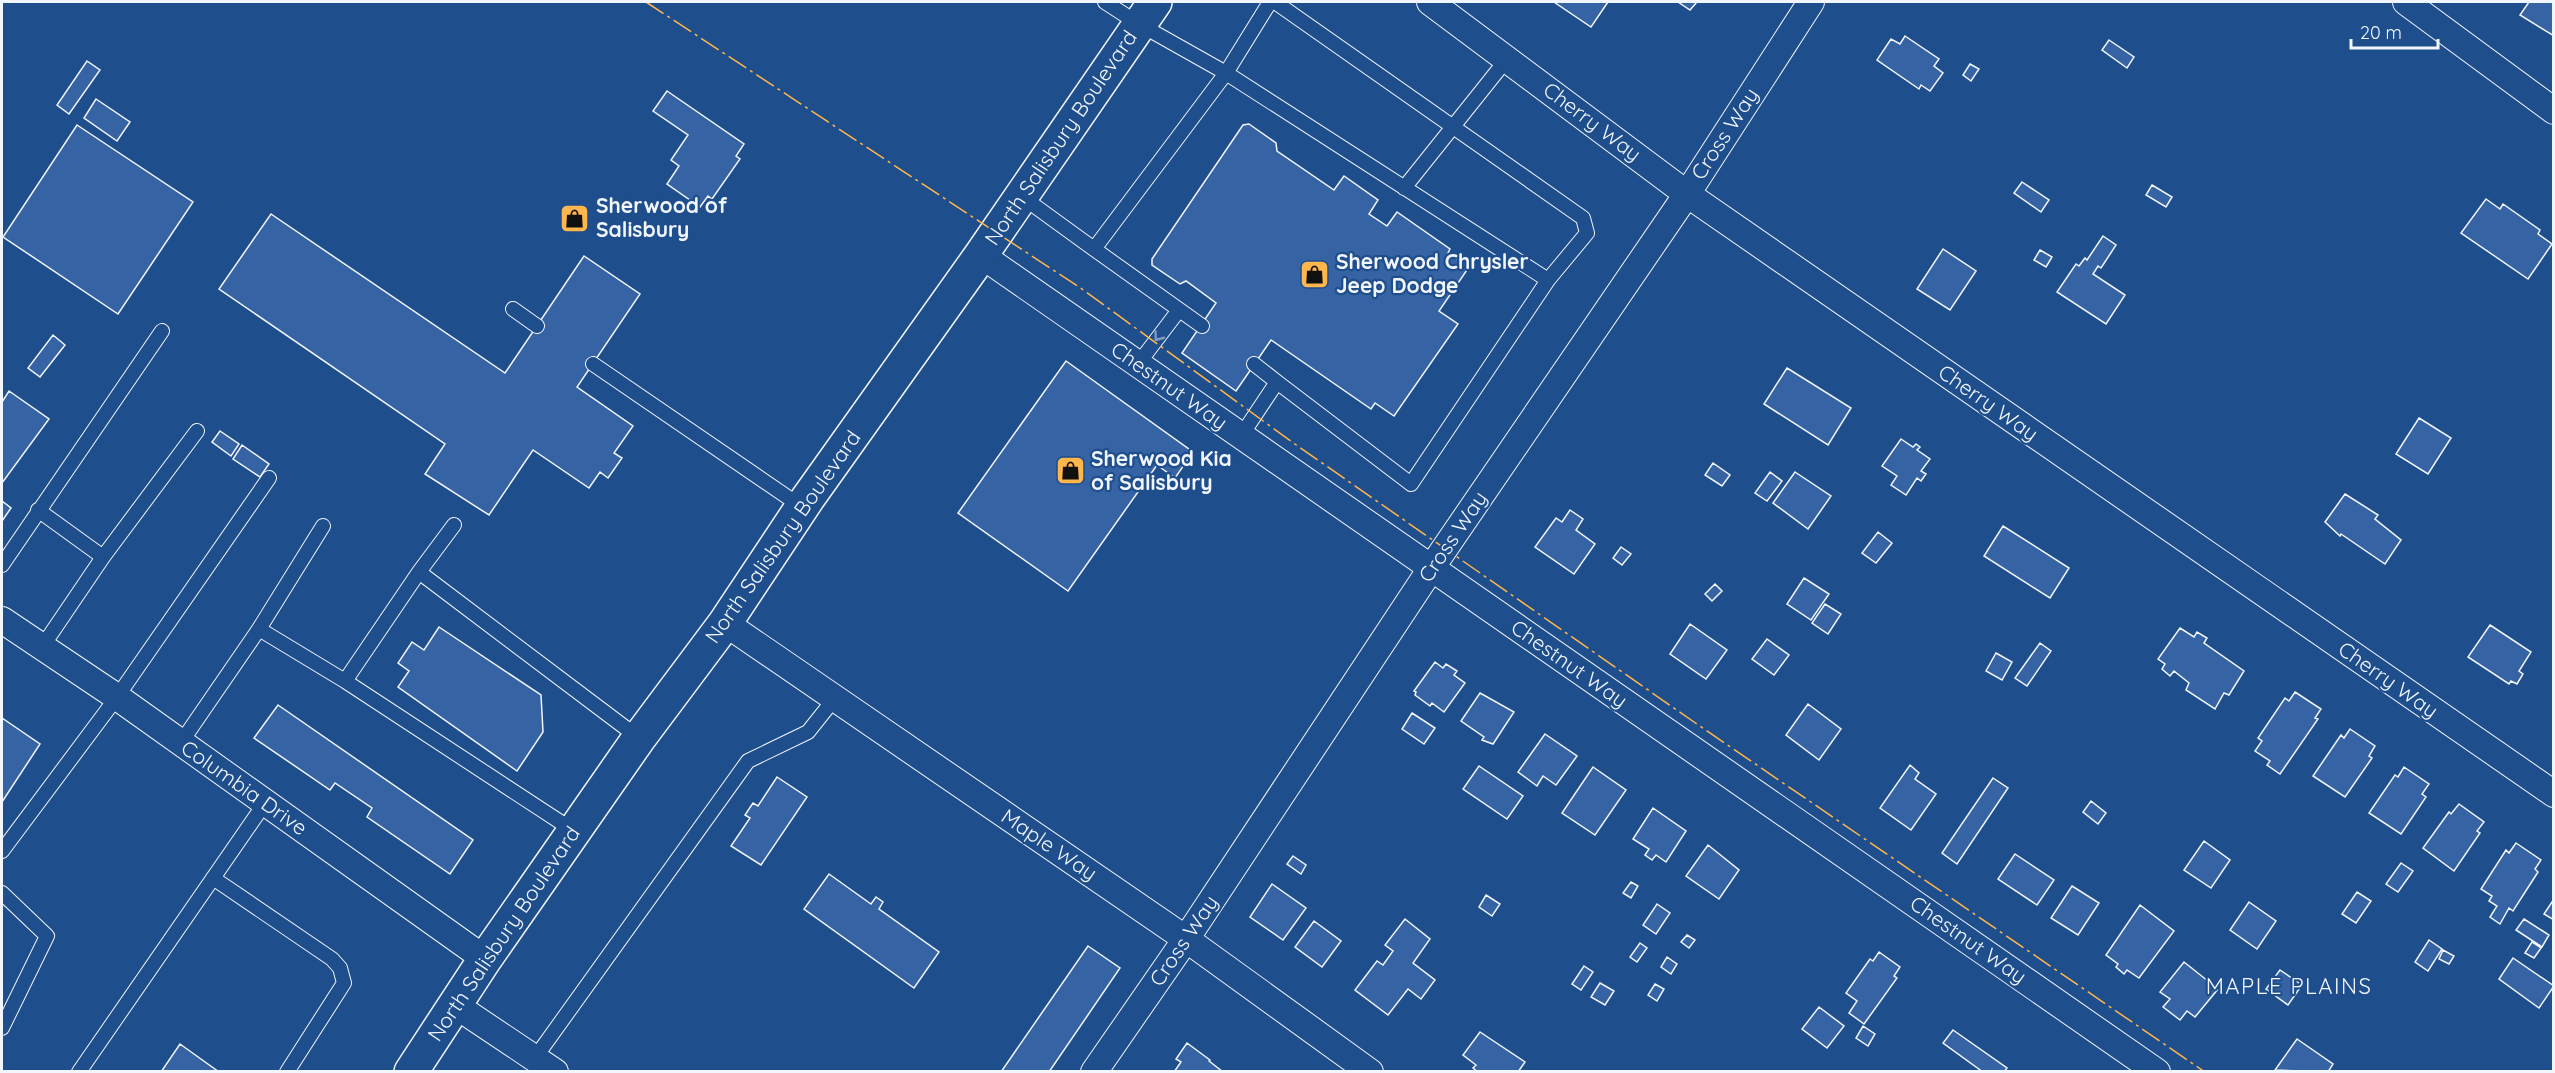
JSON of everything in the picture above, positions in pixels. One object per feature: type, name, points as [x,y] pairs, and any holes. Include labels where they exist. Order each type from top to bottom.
[{"type":"main road","name":"North Salisbury Boulevard","points":[[411,1071],[574,831],[639,738],[725,623],[802,507],[981,255],[1147,13]]},
{"type":"street","name":"Cherry Way","points":[[1430,2],[1687,194],[2553,795]]},
{"type":"street","name":"Cross Way","points":[[1094,1071],[1186,939],[1432,569],[1687,194],[1811,2]]},
{"type":"street","points":[[2406,2],[2553,111]]},
{"type":"street","name":"Chestnut Way","points":[[981,255],[2157,1071]]},
{"type":"street","name":"Columbia Drive","points":[[2,620],[117,697],[485,959]]},
{"type":"street","name":"Maple Way","points":[[725,623],[1186,939],[1370,1071]]},
{"type":"street","points":[[455,1005],[545,1065]]},
{"type":"lane","points":[[1105,2],[1147,13],[1226,74],[1548,280]]},
{"type":"lane","points":[[1094,249],[1226,74],[1270,2]]},
{"type":"lane","points":[[1254,364],[1411,484],[1548,280],[1587,233],[1583,218],[1275,2]]},
{"type":"lane","points":[[1404,188],[1507,59]]},
{"type":"lane","points":[[1021,196],[1202,326]]},
{"type":"lane","points":[[513,309],[537,326]]},
{"type":"lane","points":[[1138,364],[1179,310]]},
{"type":"lane","points":[[2,565],[162,331]]},
{"type":"lane","points":[[593,364],[802,507]]},
{"type":"lane","points":[[1240,436],[1277,382]]},
{"type":"lane","points":[[42,647],[104,557],[197,430]]},
{"type":"lane","points":[[2,851],[117,697],[269,478]]},
{"type":"lane","points":[[38,510],[104,557]]},
{"type":"lane","points":[[345,681],[454,525]]},
{"type":"lane","points":[[180,744],[259,629],[323,526]]},
{"type":"lane","points":[[419,572],[639,738]]},
{"type":"lane","points":[[259,629],[345,681],[574,831]]},
{"type":"lane","points":[[545,1065],[748,761],[808,732],[835,698]]},
{"type":"lane","points":[[79,1071],[265,803]]},
{"type":"lane","points":[[213,878],[332,959],[340,968],[344,983],[287,1071]]},
{"type":"lane","points":[[2,893],[47,936],[2,1028]]},
{"type":"building","points":[[1554,2],[1608,2],[1591,27]]},
{"type":"building","points":[[1678,2],[1697,2],[1690,10]]},
{"type":"building","points":[[2529,2],[2554,2],[2554,36],[2520,15]]},
{"type":"building","points":[[1905,36],[1939,59],[1934,66],[1943,73],[1930,91],[1921,85],[1919,89],[1877,60],[1891,39],[1900,44]]},
{"type":"building","points":[[2109,40],[2134,57],[2127,68],[2102,50]]},
{"type":"building","points":[[87,61],[100,70],[69,114],[57,105]]},
{"type":"building","points":[[1970,64],[1979,69],[1971,81],[1963,75]]},
{"type":"building","points":[[667,91],[744,144],[736,156],[740,159],[712,199],[708,196],[700,207],[667,184],[679,166],[671,160],[688,135],[653,111]]},
{"type":"building","points":[[96,99],[130,122],[117,141],[84,118]]},
{"type":"building","name":"Sherwood Chrysler Jeep Dodge","points":[[1249,124],[1276,143],[1277,151],[1334,190],[1344,176],[1378,200],[1369,214],[1387,226],[1397,212],[1450,249],[1448,253],[1469,267],[1439,311],[1458,324],[1394,416],[1375,403],[1371,409],[1271,340],[1236,391],[1182,353],[1216,303],[1186,281],[1180,284],[1152,265],[1152,259],[1243,125]]},
{"type":"building","points":[[77,125],[193,202],[118,314],[3,237]]},
{"type":"building","points":[[2022,182],[2049,200],[2041,212],[2014,193]]},
{"type":"building","points":[[2152,185],[2172,197],[2166,207],[2146,195]]},
{"type":"building","points":[[2486,199],[2500,209],[2503,204],[2540,230],[2538,234],[2552,244],[2528,279],[2461,233]]},
{"type":"building","points":[[271,214],[505,373],[584,256],[640,294],[577,387],[633,426],[614,453],[622,458],[608,478],[600,472],[589,488],[533,450],[489,515],[425,474],[445,444],[219,289]]},
{"type":"building","points":[[2103,236],[2116,245],[2101,268],[2098,266],[2093,274],[2125,295],[2106,324],[2057,292],[2076,264],[2079,266],[2085,258],[2087,260]]},
{"type":"building","points":[[1943,249],[1976,271],[1950,310],[1917,289]]},
{"type":"building","points":[[2040,250],[2052,257],[2046,267],[2034,260]]},
{"type":"building","points":[[53,335],[65,345],[40,377],[28,368]]},
{"type":"building","name":"Sherwood Kia of Salisbury","points":[[1066,361],[1193,452],[1175,478],[1157,465],[1068,591],[958,513]]},
{"type":"building","points":[[1787,368],[1851,408],[1828,445],[1764,404]]},
{"type":"building","points":[[9,391],[49,419],[2,483],[2,402]]},
{"type":"building","points":[[2419,418],[2451,438],[2428,474],[2396,454]]},
{"type":"building","points":[[220,431],[239,444],[231,456],[212,442]]},
{"type":"building","points":[[1901,439],[1913,447],[1916,444],[1920,447],[1917,450],[1930,459],[1921,471],[1926,474],[1921,481],[1917,478],[1906,495],[1891,485],[1897,476],[1882,466]]},
{"type":"building","points":[[242,445],[269,464],[260,477],[233,459]]},
{"type":"building","points":[[1713,463],[1730,475],[1722,486],[1705,475]]},
{"type":"building","points":[[1770,472],[1782,481],[1767,501],[1755,493]]},
{"type":"building","points":[[1795,472],[1831,496],[1808,529],[1773,503]]},
{"type":"building","points":[[2345,494],[2378,515],[2375,519],[2401,540],[2385,564],[2341,534],[2340,536],[2325,522]]},
{"type":"building","points":[[2,501],[11,508],[2,521]]},
{"type":"building","points":[[1570,510],[1583,519],[1576,530],[1595,544],[1574,574],[1535,547],[1556,518],[1562,522]]},
{"type":"building","points":[[2003,526],[2069,568],[2050,598],[1984,556]]},
{"type":"building","points":[[1878,532],[1892,543],[1876,563],[1862,553]]},
{"type":"building","points":[[1621,547],[1631,554],[1622,565],[1613,558]]},
{"type":"building","points":[[1804,578],[1829,594],[1811,620],[1787,604]]},
{"type":"building","points":[[1715,584],[1722,591],[1712,601],[1705,594]]},
{"type":"building","points":[[1825,604],[1841,614],[1828,634],[1812,623]]},
{"type":"building","points":[[1690,624],[1727,650],[1706,679],[1670,654]]},
{"type":"building","points":[[2490,625],[2531,652],[2519,671],[2523,674],[2517,684],[2511,681],[2509,684],[2468,657]]},
{"type":"building","points":[[439,627],[541,695],[543,732],[517,771],[398,687],[409,671],[398,663],[412,642],[424,650]]},
{"type":"building","points":[[2180,628],[2194,637],[2197,632],[2207,638],[2204,643],[2244,671],[2229,695],[2224,693],[2215,709],[2186,690],[2189,683],[2174,671],[2170,676],[2162,669],[2165,664],[2158,659]]},
{"type":"building","points":[[1767,639],[1789,655],[1774,675],[1752,659]]},
{"type":"building","points":[[2040,643],[2051,651],[2027,686],[2015,678]]},
{"type":"building","points":[[1996,653],[2012,662],[2002,680],[1986,671]]},
{"type":"building","points":[[1435,662],[1443,668],[1446,664],[1457,671],[1454,675],[1465,683],[1444,712],[1432,703],[1430,706],[1415,695],[1414,691]]},
{"type":"building","points":[[2295,692],[2321,709],[2315,718],[2318,719],[2280,774],[2267,765],[2270,761],[2255,751],[2262,741],[2258,738],[2285,698],[2289,701]]},
{"type":"building","points":[[1480,693],[1514,712],[1493,744],[1482,740],[1484,737],[1461,721]]},
{"type":"building","points":[[1808,704],[1841,729],[1819,760],[1786,735]]},
{"type":"building","points":[[278,705],[473,840],[450,874],[367,817],[372,808],[335,783],[330,790],[254,738]]},
{"type":"building","points":[[1412,713],[1435,728],[1424,744],[1402,729]]},
{"type":"building","points":[[2,718],[40,744],[2,802]]},
{"type":"building","points":[[2350,729],[2375,746],[2369,756],[2372,758],[2345,797],[2313,776],[2341,735],[2344,738]]},
{"type":"building","points":[[1545,734],[1577,756],[1556,785],[1543,776],[1537,786],[1518,772]]},
{"type":"building","points":[[1910,765],[1919,773],[1915,779],[1936,794],[1911,830],[1880,808]]},
{"type":"building","points":[[1479,766],[1523,796],[1507,819],[1463,789]]},
{"type":"building","points":[[1593,767],[1626,790],[1595,835],[1562,813]]},
{"type":"building","points":[[2404,767],[2429,784],[2422,794],[2426,797],[2401,834],[2369,813],[2395,775],[2398,777]]},
{"type":"building","points":[[777,777],[807,797],[761,865],[731,846],[750,818],[745,815],[753,803],[758,806]]},
{"type":"building","points":[[1993,778],[2008,788],[1957,864],[1942,853]]},
{"type":"building","points":[[2091,801],[2106,813],[2098,824],[2083,812]]},
{"type":"building","points":[[2459,804],[2484,822],[2477,831],[2480,833],[2454,871],[2423,848],[2449,812],[2451,814]]},
{"type":"building","points":[[1653,808],[1686,831],[1666,862],[1656,855],[1652,860],[1645,855],[1649,849],[1633,839]]},
{"type":"building","points":[[2204,841],[2230,860],[2211,888],[2184,870]]},
{"type":"building","points":[[2516,843],[2541,860],[2535,869],[2538,872],[2513,911],[2509,908],[2500,924],[2490,917],[2497,906],[2489,901],[2492,896],[2481,889],[2506,850],[2509,853]]},
{"type":"building","points":[[1708,845],[1739,870],[1719,899],[1686,876]]},
{"type":"building","points":[[2015,854],[2054,880],[2037,905],[1998,879]]},
{"type":"building","points":[[1293,856],[1306,865],[1301,874],[1287,864]]},
{"type":"building","points":[[2401,863],[2413,871],[2398,892],[2386,884]]},
{"type":"building","points":[[829,874],[871,904],[876,897],[883,902],[879,909],[939,952],[914,988],[804,909]]},
{"type":"building","points":[[1631,882],[1638,886],[1631,898],[1623,893]]},
{"type":"building","points":[[1272,884],[1306,908],[1283,940],[1250,917]]},
{"type":"building","points":[[2072,886],[2099,903],[2078,935],[2051,918]]},
{"type":"building","points":[[2357,892],[2371,901],[2356,923],[2342,914]]},
{"type":"building","points":[[1486,895],[1500,904],[1492,916],[1479,907]]},
{"type":"building","points":[[2554,899],[2554,920],[2544,914]]},
{"type":"building","points":[[2249,902],[2276,921],[2257,949],[2230,930]]},
{"type":"building","points":[[1657,904],[1670,913],[1656,934],[1643,925]]},
{"type":"building","points":[[2140,905],[2174,931],[2139,978],[2127,970],[2124,974],[2116,967],[2118,964],[2106,955]]},
{"type":"building","points":[[1405,919],[1430,939],[1413,963],[1435,980],[1421,999],[1408,989],[1388,1015],[1355,990],[1377,961],[1383,965],[1393,951],[1385,945]]},
{"type":"building","points":[[2524,919],[2549,935],[2542,947],[2516,930]]},
{"type":"building","points":[[1314,921],[1341,941],[1322,967],[1295,947]]},
{"type":"building","points":[[1687,935],[1695,940],[1689,948],[1681,942]]},
{"type":"building","points":[[2429,940],[2442,949],[2428,971],[2415,962]]},
{"type":"building","points":[[2532,942],[2541,948],[2534,958],[2525,953]]},
{"type":"building","points":[[1640,943],[1647,948],[1637,962],[1630,957]]},
{"type":"building","points":[[1088,946],[1120,968],[1049,1072],[1001,1072]]},
{"type":"building","points":[[2443,950],[2454,956],[2449,964],[2439,959]]},
{"type":"building","points":[[1879,952],[1900,967],[1894,976],[1897,978],[1864,1024],[1849,1013],[1857,1001],[1846,993],[1870,959],[1873,961]]},
{"type":"building","points":[[1667,957],[1677,964],[1671,974],[1661,967]]},
{"type":"building","points":[[2513,958],[2554,986],[2539,1008],[2499,979]]},
{"type":"building","points":[[2184,962],[2218,989],[2195,1017],[2187,1011],[2180,1020],[2163,1007],[2170,999],[2160,992]]},
{"type":"building","points":[[1584,966],[1593,972],[1581,990],[1572,984]]},
{"type":"building","points":[[2280,970],[2302,985],[2288,1005],[2266,989]]},
{"type":"building","points":[[1600,983],[1614,991],[1605,1005],[1591,997]]},
{"type":"building","points":[[1655,984],[1664,989],[1657,1001],[1648,995]]},
{"type":"building","points":[[1819,1007],[1844,1026],[1827,1048],[1802,1029]]},
{"type":"building","points":[[1863,1026],[1875,1034],[1868,1046],[1856,1038]]},
{"type":"building","points":[[1953,1030],[2007,1068],[2004,1072],[1983,1072],[1943,1043]]},
{"type":"building","points":[[1480,1032],[1525,1062],[1518,1072],[1478,1072],[1473,1068],[1476,1065],[1463,1055]]},
{"type":"building","points":[[2297,1039],[2333,1064],[2328,1072],[2275,1070]]},
{"type":"building","points":[[1187,1043],[1223,1072],[1174,1072],[1181,1062],[1176,1059]]},
{"type":"building","points":[[180,1044],[219,1072],[161,1072]]},
{"type":"power","points":[[646,2],[1082,289],[1292,442],[1694,722],[2205,1072]]},
{"type":"place","name":"Sherwood of Salisbury","points":[[575,218]]},
{"type":"place","name":"Sherwood Chrysler Jeep Dodge","points":[[1315,274]]},
{"type":"place","name":"Sherwood Kia of Salisbury","points":[[1070,471]]},
{"type":"district","name":"MAPLE PLAINS","points":[[2289,986]]}]
